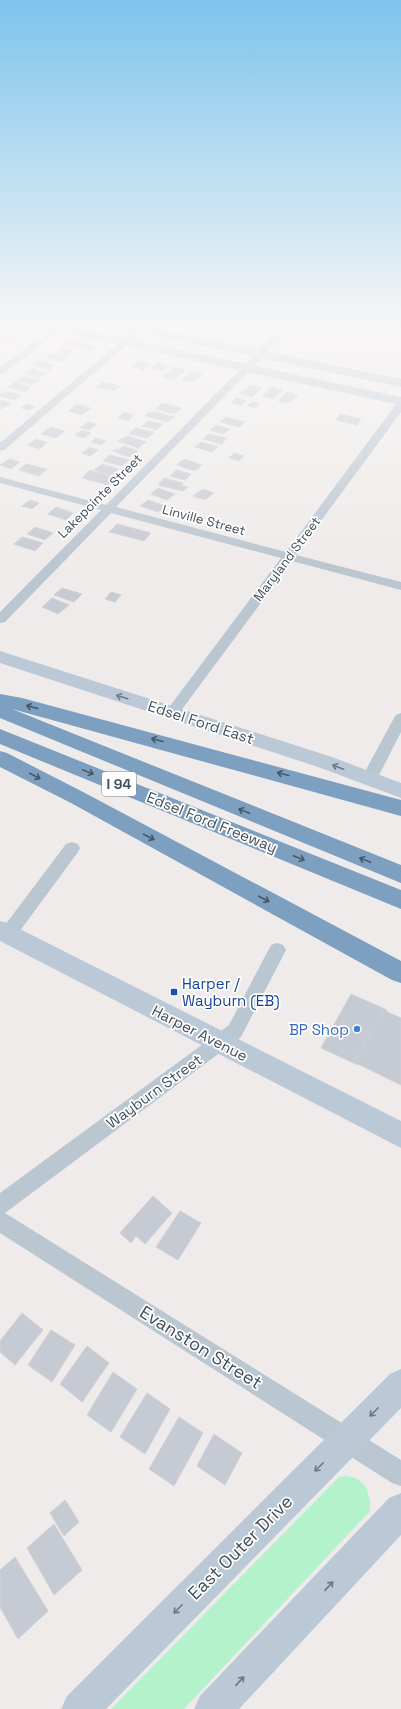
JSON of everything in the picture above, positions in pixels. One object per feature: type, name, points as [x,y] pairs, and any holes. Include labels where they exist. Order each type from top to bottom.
[{"type":"highway","points":[[0,700],[22,704],[401,808]]},
{"type":"highway","name":"Edsel Ford Freeway","points":[[0,711],[401,874]]},
{"type":"highway","name":"Edsel Ford Freeway","points":[[0,736],[401,900]]},
{"type":"highway","points":[[0,758],[78,798],[401,973]]},
{"type":"street","points":[[0,448],[51,405]]},
{"type":"street","name":"Lakepointe Street","points":[[0,619],[211,405]]},
{"type":"street","name":"Maryland Street","points":[[172,713],[401,405]]},
{"type":"street","name":"Linville Street","points":[[0,480],[401,586]]},
{"type":"street","name":"Edsel Ford East","points":[[0,657],[325,762],[401,791]]},
{"type":"street","points":[[369,779],[401,718]]},
{"type":"street","points":[[4,932],[72,848]]},
{"type":"street","name":"Harper Avenue","points":[[4,932],[401,1135]]},
{"type":"street","name":"Wayburn Street","points":[[0,1204],[235,1031],[277,950]]},
{"type":"street","name":"Evanston Street","points":[[0,1221],[401,1474]]},
{"type":"street","name":"East Outer Drive","points":[[80,1709],[401,1385]]},
{"type":"street","points":[[213,1709],[401,1510]]},
{"type":"green space","points":[[345,1476],[357,1479],[365,1487],[368,1492],[370,1511],[184,1709],[111,1709],[339,1477]]},
{"type":"building","points":[[0,405],[8,405],[2,409],[0,408]]},
{"type":"building","points":[[26,405],[35,407],[29,410],[21,408]]},
{"type":"building","points":[[75,405],[91,408],[82,415],[68,411]]},
{"type":"building","points":[[160,405],[169,405],[181,408],[174,414],[155,409]]},
{"type":"building","points":[[249,405],[259,405],[255,408],[247,406]]},
{"type":"building","points":[[124,412],[134,415],[128,421],[118,418]]},
{"type":"building","points":[[149,412],[156,412],[174,417],[167,422],[145,416]]},
{"type":"building","points":[[340,414],[361,419],[357,425],[336,420]]},
{"type":"building","points":[[226,417],[245,422],[239,427],[220,422]]},
{"type":"building","points":[[148,421],[163,424],[157,430],[142,426]]},
{"type":"building","points":[[87,422],[97,424],[90,430],[80,428]]},
{"type":"building","points":[[217,425],[230,429],[223,434],[210,430]]},
{"type":"building","points":[[51,427],[65,431],[56,438],[41,434]]},
{"type":"building","points":[[135,428],[154,432],[148,438],[129,434]]},
{"type":"building","points":[[82,430],[91,433],[84,438],[75,435]]},
{"type":"building","points":[[208,434],[227,438],[222,444],[203,439]]},
{"type":"building","points":[[128,436],[146,442],[138,448],[117,441]]},
{"type":"building","points":[[96,438],[106,441],[101,445],[91,442]]},
{"type":"building","points":[[36,439],[47,442],[40,449],[28,445]]},
{"type":"building","points":[[201,442],[218,447],[212,452],[195,447]]},
{"type":"building","points":[[124,446],[138,451],[129,457],[113,451]]},
{"type":"building","points":[[90,447],[98,450],[90,456],[82,453]]},
{"type":"building","points":[[234,453],[244,456],[239,461],[229,458]]},
{"type":"building","points":[[110,455],[129,460],[122,466],[103,461]]},
{"type":"building","points":[[10,459],[20,462],[11,469],[0,465]]},
{"type":"building","points":[[184,459],[202,465],[195,471],[177,465]]},
{"type":"building","points":[[26,464],[47,469],[39,476],[19,470]]},
{"type":"building","points":[[102,464],[119,469],[111,475],[94,470]]},
{"type":"building","points":[[90,470],[115,477],[108,485],[82,478]]},
{"type":"building","points":[[176,470],[191,474],[185,480],[170,476]]},
{"type":"building","points":[[164,478],[183,483],[181,485],[188,487],[183,491],[158,485]]},
{"type":"building","points":[[158,488],[175,494],[167,500],[151,494]]},
{"type":"building","points":[[203,489],[214,493],[205,500],[193,496]]},
{"type":"building","points":[[30,500],[39,503],[32,509],[22,506]]},
{"type":"building","points":[[148,500],[166,506],[158,512],[140,506]]},
{"type":"building","points":[[56,507],[73,513],[66,520],[48,514]]},
{"type":"building","points":[[117,524],[151,533],[144,541],[109,532]]},
{"type":"building","points":[[35,527],[53,533],[45,540],[27,534]]},
{"type":"building","points":[[22,537],[43,543],[35,551],[14,544]]},
{"type":"building","points":[[62,588],[82,594],[74,602],[54,595]]},
{"type":"building","points":[[111,592],[121,595],[115,602],[105,599]]},
{"type":"building","points":[[52,598],[69,605],[58,614],[42,607]]},
{"type":"building","points":[[351,994],[387,1010],[358,1065],[321,1048]]},
{"type":"building","points":[[383,1010],[401,1018],[401,1085],[354,1062]]},
{"type":"building","points":[[153,1196],[172,1213],[145,1244],[136,1236],[131,1243],[120,1233]]},
{"type":"building","points":[[180,1211],[201,1223],[178,1260],[156,1247]]},
{"type":"building","points":[[22,1313],[43,1330],[15,1365],[0,1352],[0,1341]]},
{"type":"building","points":[[51,1330],[75,1345],[52,1382],[28,1365]]},
{"type":"building","points":[[87,1346],[109,1363],[82,1402],[60,1384]]},
{"type":"building","points":[[113,1372],[137,1389],[111,1432],[87,1415]]},
{"type":"building","points":[[147,1393],[170,1409],[145,1454],[120,1437]]},
{"type":"building","points":[[179,1417],[203,1433],[174,1486],[149,1469]]},
{"type":"building","points":[[214,1434],[242,1453],[225,1485],[197,1466]]},
{"type":"building","points":[[65,1500],[79,1522],[64,1536],[50,1513]]},
{"type":"building","points":[[54,1524],[82,1570],[54,1595],[27,1548]]},
{"type":"building","points":[[15,1557],[48,1611],[18,1639],[0,1607],[0,1570]]},
{"type":"place","name":"Harper / Wayburn (EB)","points":[[174,992]]},
{"type":"place","name":"BP Shop","points":[[357,1029]]}]
